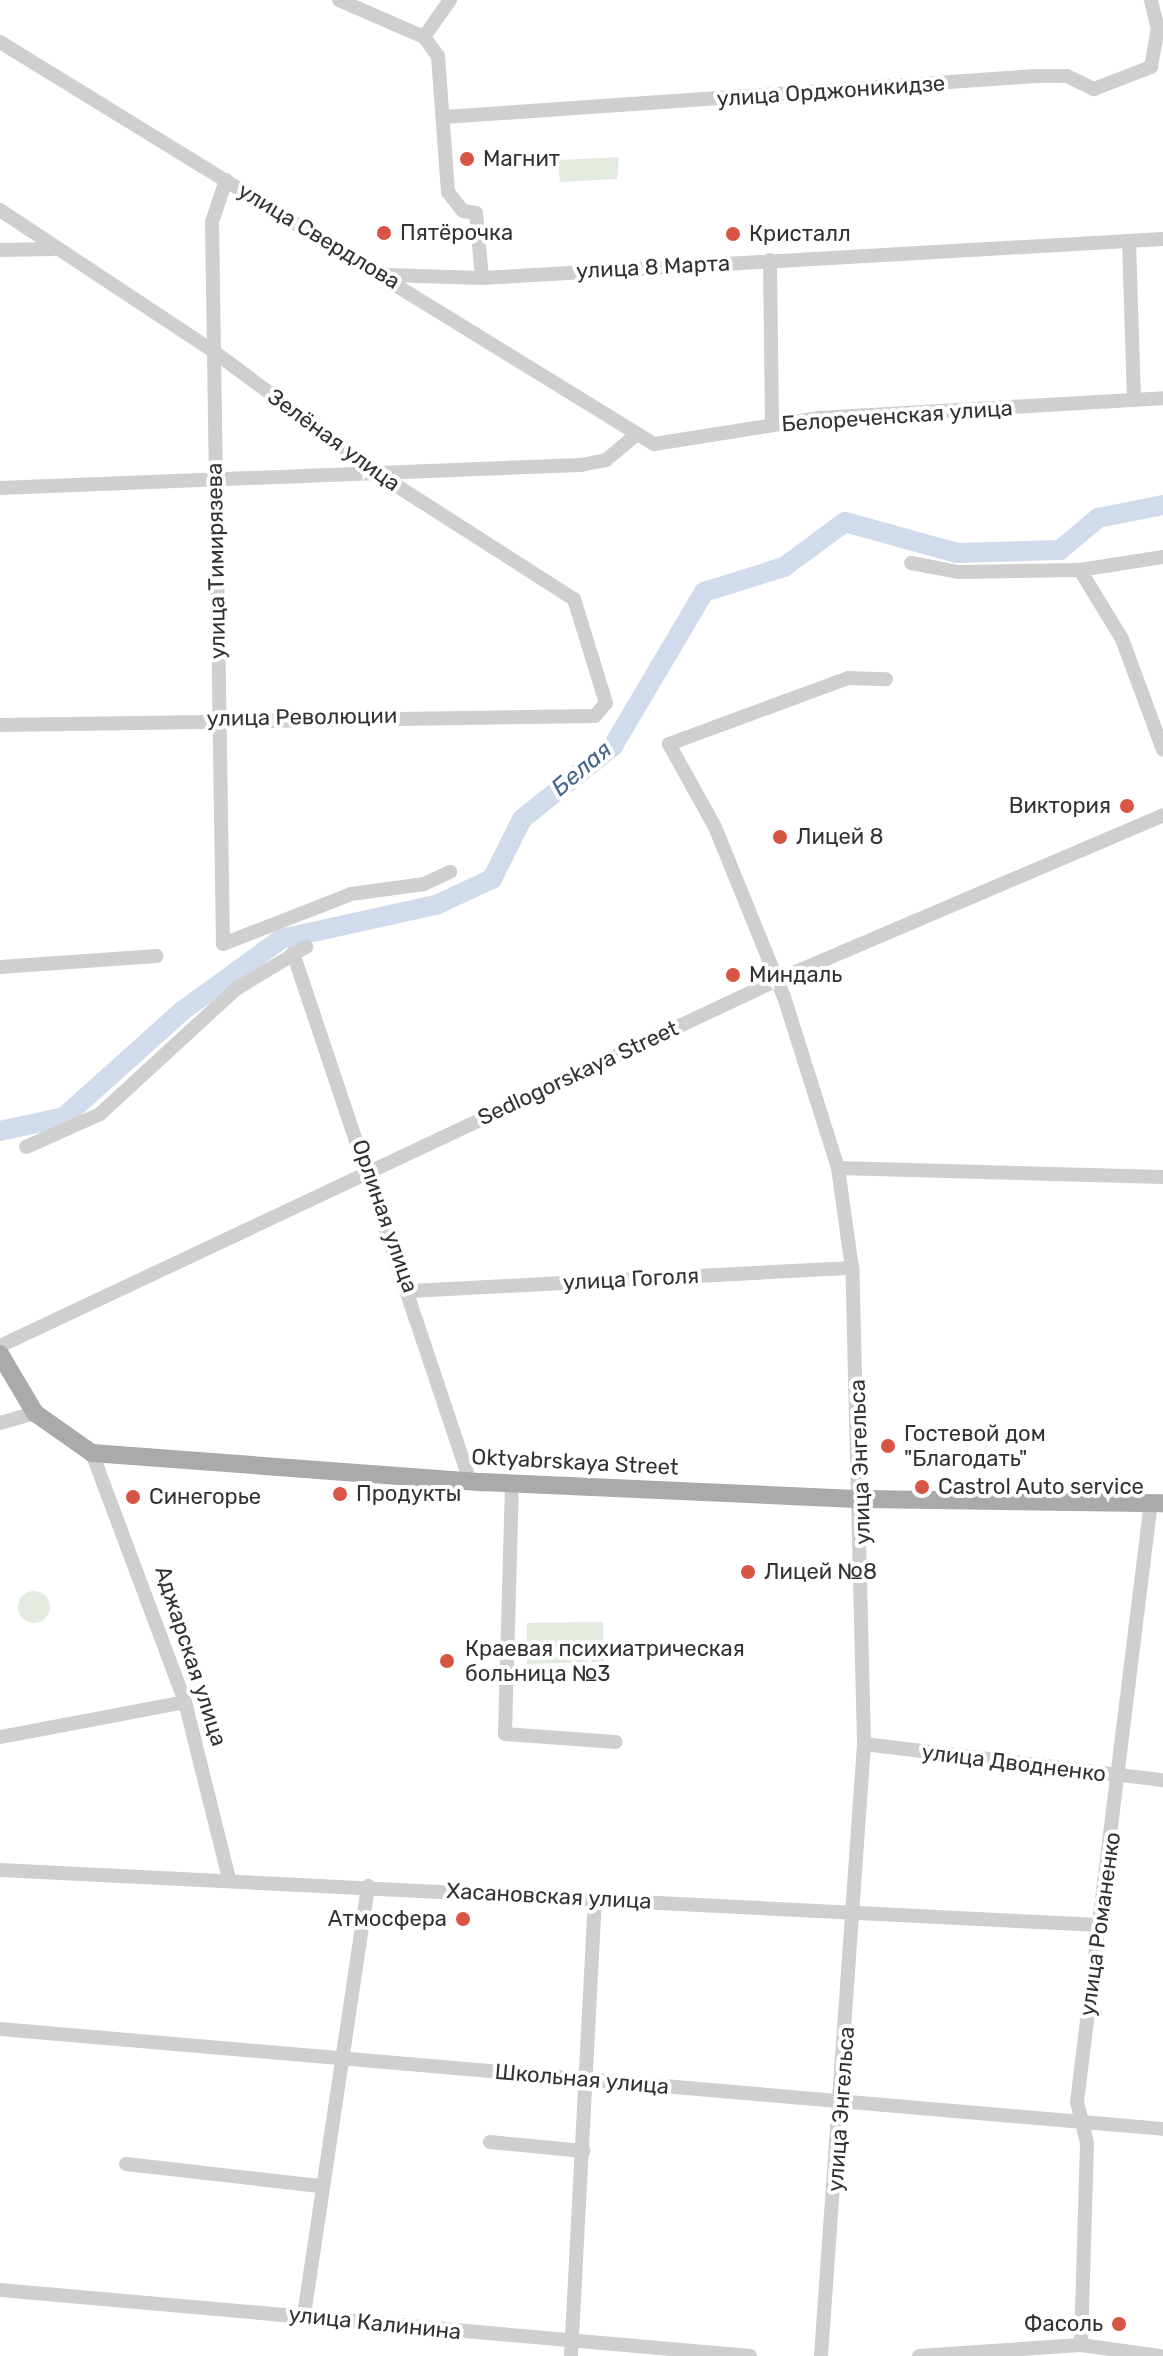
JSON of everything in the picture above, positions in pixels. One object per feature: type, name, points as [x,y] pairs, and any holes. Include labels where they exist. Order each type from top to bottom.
[{"type":"main road","points":[[0,1354],[35,1413],[92,1453]]},
{"type":"main road","name":"Oktyabrskaya Street","points":[[92,1453],[512,1483],[862,1499],[1157,1503]]},
{"type":"street","points":[[339,0],[424,37],[438,56],[445,117],[448,192],[463,211],[476,213],[482,278]]},
{"type":"street","points":[[424,37],[450,0]]},
{"type":"street","name":"улица Орджоникидзе","points":[[445,117],[1036,76],[1067,76],[1094,89],[1147,73],[1157,43],[1153,5]]},
{"type":"street","name":"улица Свердлова","points":[[0,42],[383,275],[636,435]]},
{"type":"street","name":"улица Тимирязева","points":[[226,180],[212,222],[223,944],[351,894],[424,884],[450,872]]},
{"type":"street","name":"Зелёная улица","points":[[0,210],[54,249],[213,351],[383,477],[574,599],[604,712]]},
{"type":"street","name":"улица 8 Марта","points":[[383,275],[482,278],[1163,239]]},
{"type":"street","points":[[1129,241],[1134,400]]},
{"type":"street","points":[[0,250],[54,249]]},
{"type":"street","points":[[770,260],[772,424]]},
{"type":"street","name":"Белореченская улица","points":[[636,435],[680,443],[772,424],[1163,398]]},
{"type":"street","points":[[0,488],[383,477],[581,465],[606,460],[636,435]]},
{"type":"street","points":[[911,563],[959,572],[1080,570],[1163,557]]},
{"type":"street","points":[[1080,570],[1122,639],[1163,750]]},
{"type":"street","name":"улица Энгельса","points":[[821,2356],[843,2104],[864,1744],[862,1499],[852,1268],[838,1168],[777,980],[715,827],[669,744],[848,678],[886,679]]},
{"type":"street","name":"улица Революции","points":[[0,725],[604,712]]},
{"type":"street","name":"Sedlogorskaya Street","points":[[0,1346],[777,980],[1163,815]]},
{"type":"street","name":"Орлиная улица","points":[[26,1147],[100,1114],[236,989],[300,950],[470,1481]]},
{"type":"street","points":[[0,967],[157,956]]},
{"type":"street","points":[[838,1168],[1163,1177]]},
{"type":"street","name":"улица Гоголя","points":[[411,1291],[852,1268]]},
{"type":"street","points":[[0,1423],[35,1413]]},
{"type":"street","name":"Аджарская улица","points":[[92,1453],[185,1702],[229,1879]]},
{"type":"street","points":[[512,1483],[505,1734],[616,1742]]},
{"type":"street","name":"улица Романенко","points":[[1081,2345],[1083,2125],[1077,2102],[1157,1503]]},
{"type":"street","points":[[0,1737],[185,1702]]},
{"type":"street","name":"улица Дводненко","points":[[864,1744],[1163,1780]]},
{"type":"street","name":"Хасановская улица","points":[[0,1870],[368,1886],[595,1900],[855,1908],[1099,1925]]},
{"type":"street","points":[[304,2315],[337,2057],[368,1886]]},
{"type":"street","points":[[572,2350],[595,1900]]},
{"type":"street","name":"Школьная улица","points":[[0,2029],[1083,2125],[1163,2129]]},
{"type":"street","points":[[490,2142],[584,2151]]},
{"type":"street","points":[[126,2164],[320,2186]]},
{"type":"street","name":"улица Калинина","points":[[0,2290],[304,2315],[572,2350],[750,2356]]},
{"type":"street","points":[[919,2356],[1060,2353],[1081,2345],[1159,2356]]},
{"type":"shaded area","points":[[619,157],[617,179],[560,182],[558,160]]},
{"type":"shaded area","points":[[34,1591],[45,1596],[50,1607],[45,1618],[34,1623],[23,1618],[18,1607],[23,1596]]},
{"type":"shaded area","points":[[603,1622],[604,1662],[527,1664],[527,1623]]},
{"type":"waterway","name":"Белая","points":[[0,1131],[64,1117],[182,1011],[281,939],[436,905],[492,879],[522,819],[613,746],[704,592],[784,567],[845,522],[957,553],[1060,550],[1098,518],[1163,505]]},
{"type":"place","name":"Магнит","points":[[467,159]]},
{"type":"place","name":"Пятёрочка","points":[[384,233]]},
{"type":"place","name":"Кристалл","points":[[733,234]]},
{"type":"place","name":"Виктория","points":[[1127,806]]},
{"type":"place","name":"Лицей 8","points":[[780,837]]},
{"type":"place","name":"Миндаль","points":[[733,975]]},
{"type":"place","name":"Гостевой дом \"Благодать\"","points":[[888,1446]]},
{"type":"place","name":"Castrol Auto service","points":[[922,1487]]},
{"type":"place","name":"Продукты","points":[[340,1494]]},
{"type":"place","name":"Синегорье","points":[[133,1497]]},
{"type":"place","name":"Лицей №8","points":[[748,1572]]},
{"type":"place","name":"Краевая психиатрическая больница №3","points":[[447,1661]]},
{"type":"place","name":"Атмосфера","points":[[463,1919]]},
{"type":"place","name":"Фасоль","points":[[1119,2324]]}]
